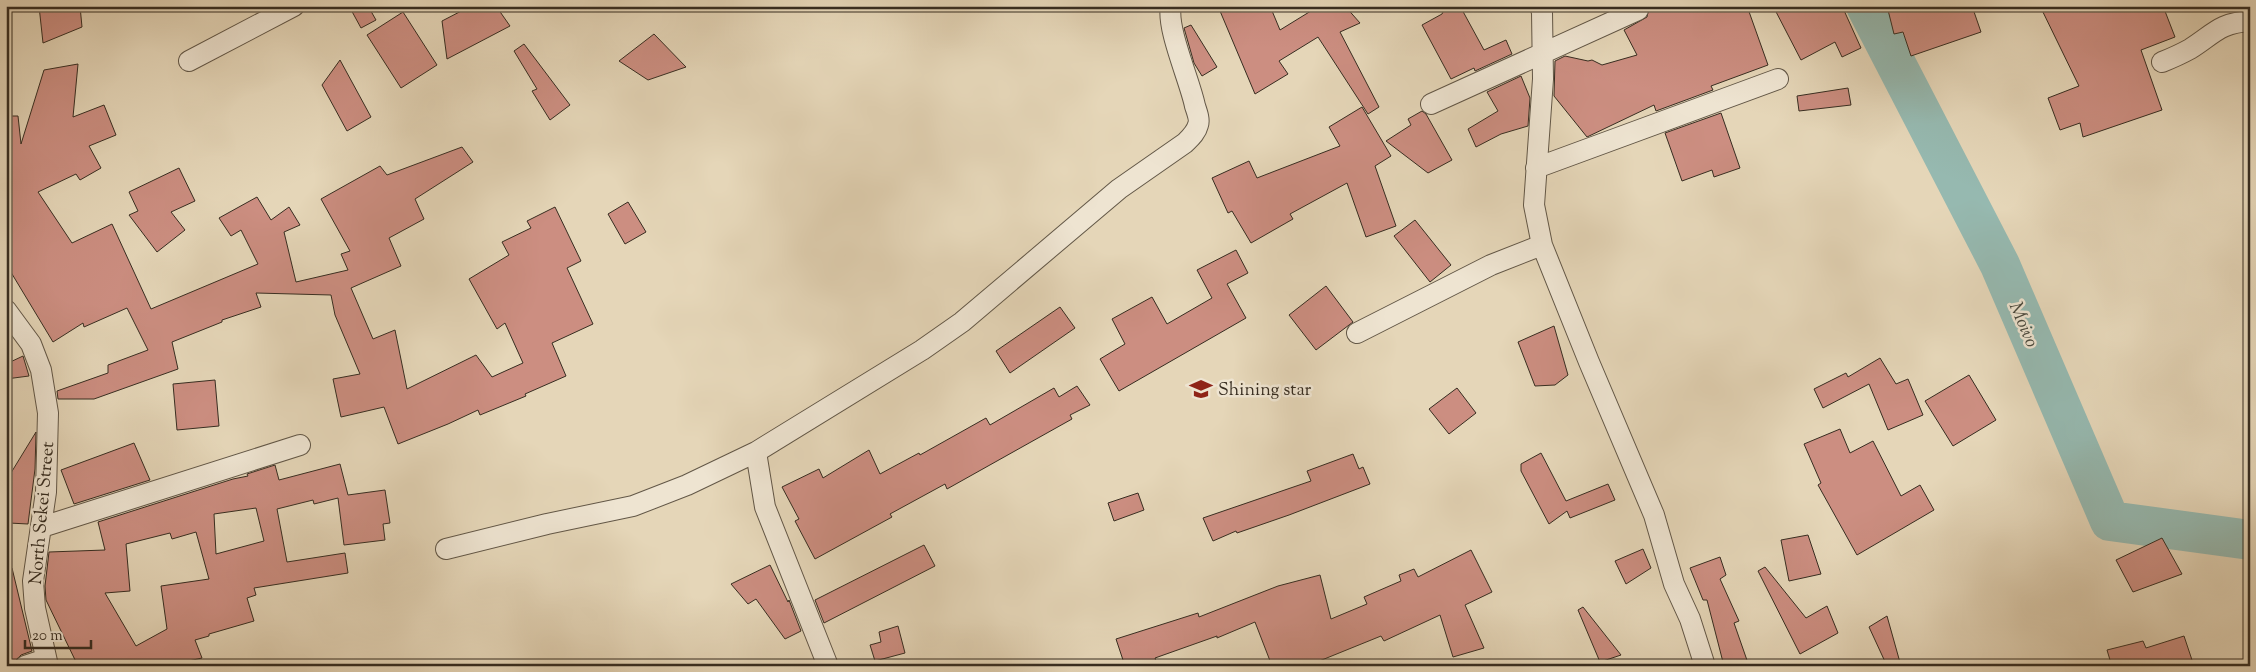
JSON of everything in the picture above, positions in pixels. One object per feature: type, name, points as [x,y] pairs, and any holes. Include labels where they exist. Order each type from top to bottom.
[{"type":"street","points":[[189,61],[294,6]]},
{"type":"street","points":[[446,549],[547,524],[633,506],[687,485],[756,452],[922,350],[962,322],[1119,189],[1185,143],[1194,134],[1199,123],[1193,96],[1173,35],[1170,18],[1171,6]]},
{"type":"street","points":[[1540,6],[1542,12],[1543,79],[1534,205],[1542,245],[1654,515],[1674,584],[1690,619],[1705,666]]},
{"type":"street","points":[[1431,104],[1638,10]]},
{"type":"street","points":[[2162,62],[2192,48],[2225,25],[2250,21]]},
{"type":"street","points":[[1536,168],[1778,79]]},
{"type":"street","points":[[1357,333],[1491,265],[1542,245]]},
{"type":"street","name":"North Sekei Street","points":[[6,310],[31,344],[42,370],[45,386],[49,433],[42,526],[33,581],[35,608],[47,662]]},
{"type":"street","points":[[42,526],[300,445]]},
{"type":"street","points":[[756,452],[764,507],[828,666]]},
{"type":"street","points":[[25,666],[47,662]]},
{"type":"building","points":[[39,6],[80,6],[82,27],[43,43]]},
{"type":"building","points":[[349,6],[368,6],[376,20],[361,28]]},
{"type":"building","points":[[471,6],[496,6],[510,26],[447,59],[442,21]]},
{"type":"building","points":[[1232,6],[1270,6],[1280,30],[1319,6],[1345,6],[1360,23],[1340,32],[1379,107],[1368,114],[1318,37],[1279,61],[1288,74],[1255,94],[1220,11]]},
{"type":"building","points":[[1446,6],[1460,6],[1484,50],[1506,40],[1512,54],[1475,71],[1474,68],[1451,79],[1422,25],[1442,14]]},
{"type":"building","points":[[1649,6],[1747,6],[1768,65],[1711,86],[1713,90],[1656,111],[1654,105],[1587,137],[1554,96],[1555,61],[1565,56],[1588,61],[1592,60],[1602,65],[1637,55],[1624,30],[1647,17]]},
{"type":"building","points":[[1773,6],[1842,6],[1861,48],[1842,57],[1835,42],[1801,60]]},
{"type":"building","points":[[1887,6],[1972,6],[1981,32],[1911,56],[1903,32],[1894,34]]},
{"type":"building","points":[[2040,6],[2163,6],[2175,37],[2141,50],[2162,110],[2083,137],[2080,123],[2060,130],[2048,98],[2079,86]]},
{"type":"building","points":[[403,12],[437,65],[401,88],[367,35]]},
{"type":"building","points":[[1191,25],[1217,67],[1202,76],[1194,63],[1184,28]]},
{"type":"building","points":[[654,34],[686,67],[648,80],[619,61]]},
{"type":"building","points":[[524,44],[570,105],[550,120],[532,91],[537,89],[514,51]]},
{"type":"building","points":[[340,60],[371,117],[347,131],[322,85]]},
{"type":"building","points":[[78,64],[73,117],[104,105],[116,135],[89,146],[101,168],[80,180],[76,174],[38,192],[72,243],[112,224],[151,309],[258,264],[241,230],[231,236],[219,218],[257,197],[271,220],[289,207],[300,225],[284,232],[296,282],[348,270],[341,254],[350,251],[321,199],[380,166],[387,175],[462,147],[473,162],[415,199],[424,219],[389,238],[401,266],[351,288],[373,339],[395,330],[407,389],[476,355],[492,377],[523,363],[505,323],[497,329],[469,279],[509,255],[502,242],[531,228],[527,221],[555,207],[581,261],[567,268],[593,324],[552,343],[566,376],[525,394],[526,396],[480,415],[478,410],[398,444],[384,407],[341,417],[333,379],[360,374],[335,315],[331,295],[256,293],[261,307],[222,320],[222,322],[172,342],[178,369],[94,399],[58,399],[57,391],[108,373],[108,365],[148,350],[127,308],[84,327],[83,323],[53,342],[6,264],[6,116],[18,116],[21,144],[44,70]]},
{"type":"building","points":[[1521,76],[1530,98],[1528,126],[1501,134],[1476,147],[1468,129],[1498,111],[1487,92]]},
{"type":"building","points":[[1848,88],[1851,105],[1799,111],[1797,96]]},
{"type":"building","points":[[1362,107],[1391,156],[1375,166],[1396,226],[1366,237],[1347,183],[1290,214],[1293,219],[1251,243],[1232,211],[1228,213],[1212,178],[1249,161],[1257,178],[1340,146],[1329,127]]},
{"type":"building","points":[[1422,111],[1426,114],[1452,160],[1428,173],[1386,141],[1411,125],[1408,119]]},
{"type":"building","points":[[1721,113],[1740,168],[1714,177],[1712,170],[1682,181],[1665,133]]},
{"type":"building","points":[[179,168],[195,201],[171,212],[185,230],[157,252],[129,215],[138,211],[129,192]]},
{"type":"building","points":[[628,202],[646,232],[625,244],[608,214]]},
{"type":"building","points":[[1415,220],[1451,265],[1430,282],[1394,236]]},
{"type":"building","points":[[1236,250],[1248,273],[1227,284],[1246,318],[1119,391],[1100,359],[1125,344],[1112,319],[1152,297],[1167,324],[1212,298],[1197,270]]},
{"type":"building","points":[[1326,286],[1353,322],[1316,350],[1289,315]]},
{"type":"building","points":[[1060,307],[1075,328],[1010,373],[996,351]]},
{"type":"building","points":[[1554,326],[1568,375],[1555,385],[1535,386],[1518,342]]},
{"type":"building","points":[[23,356],[29,376],[6,379],[6,364]]},
{"type":"building","points":[[1880,358],[1896,384],[1908,379],[1923,415],[1888,430],[1869,384],[1823,408],[1814,389],[1846,373],[1848,377]]},
{"type":"building","points":[[1969,375],[1996,420],[1953,446],[1925,401]]},
{"type":"building","points":[[215,380],[219,426],[177,430],[173,384]]},
{"type":"building","points":[[1077,386],[1090,405],[1070,415],[1072,419],[947,489],[945,484],[890,514],[892,517],[815,559],[795,521],[799,519],[782,487],[819,469],[823,478],[869,450],[880,474],[919,453],[920,455],[986,418],[990,425],[1054,388],[1059,397]]},
{"type":"building","points":[[1457,388],[1476,413],[1449,434],[1429,409]]},
{"type":"building","points":[[1840,429],[1850,453],[1873,441],[1901,496],[1920,485],[1934,510],[1857,555],[1818,485],[1821,483],[1804,444]]},
{"type":"building","points":[[36,432],[35,469],[28,524],[9,523],[6,516],[6,481]]},
{"type":"building","points":[[134,443],[150,480],[74,504],[61,470]]},
{"type":"building","points":[[1541,453],[1566,501],[1608,484],[1615,500],[1570,518],[1567,511],[1549,524],[1521,471],[1521,464]]},
{"type":"building","points":[[1353,454],[1359,469],[1363,467],[1370,484],[1289,515],[1237,533],[1236,531],[1213,541],[1203,518],[1311,481],[1307,471]]},
{"type":"building","points":[[340,464],[348,495],[385,490],[390,523],[383,524],[385,540],[344,545],[338,498],[314,504],[313,500],[277,509],[287,562],[345,553],[348,573],[254,588],[256,595],[247,598],[254,621],[195,640],[202,658],[166,666],[78,666],[46,600],[45,586],[49,552],[105,550],[98,522],[233,479],[248,476],[247,474],[275,465],[279,480]],"holes":[[[256,508],[264,541],[216,554],[214,514]],[[196,532],[209,579],[161,586],[167,629],[136,646],[105,593],[130,591],[126,544],[170,533],[172,539]]]},
{"type":"building","points":[[1138,493],[1144,510],[1114,521],[1108,503]]},
{"type":"building","points":[[1808,535],[1821,574],[1789,581],[1781,540]]},
{"type":"building","points":[[2162,538],[2182,574],[2133,592],[2116,560]]},
{"type":"building","points":[[924,545],[935,566],[824,623],[815,600]]},
{"type":"building","points":[[1643,549],[1651,568],[1626,584],[1615,561]]},
{"type":"building","points":[[1471,550],[1492,592],[1465,605],[1484,648],[1453,657],[1440,615],[1384,641],[1381,636],[1307,666],[1272,666],[1255,622],[1217,638],[1217,636],[1155,658],[1158,666],[1125,666],[1116,639],[1198,613],[1199,617],[1278,586],[1320,575],[1331,619],[1367,604],[1364,597],[1401,581],[1399,575],[1414,569],[1418,577]]},
{"type":"building","points":[[1720,557],[1726,575],[1720,579],[1739,621],[1734,623],[1749,666],[1724,666],[1707,600],[1703,600],[1690,568]]},
{"type":"building","points":[[770,565],[788,602],[789,600],[801,631],[785,639],[756,599],[748,604],[731,584]]},
{"type":"building","points":[[1765,567],[1806,618],[1827,606],[1838,633],[1800,654],[1758,571]]},
{"type":"building","points":[[12,568],[32,651],[6,664],[6,569]]},
{"type":"building","points":[[1583,607],[1621,655],[1600,662],[1578,610]]},
{"type":"building","points":[[1887,616],[1901,666],[1887,666],[1869,627]]},
{"type":"building","points":[[898,626],[905,653],[875,661],[870,645],[881,642],[879,632]]},
{"type":"building","points":[[2184,636],[2194,666],[2104,666],[2104,663],[2110,660],[2107,650],[2143,641],[2146,648]]},
{"type":"waterway","name":"Moivo","points":[[1866,6],[2000,265],[2110,521],[2250,540]]},
{"type":"place","name":"Shining star","points":[[1201,389]]}]
